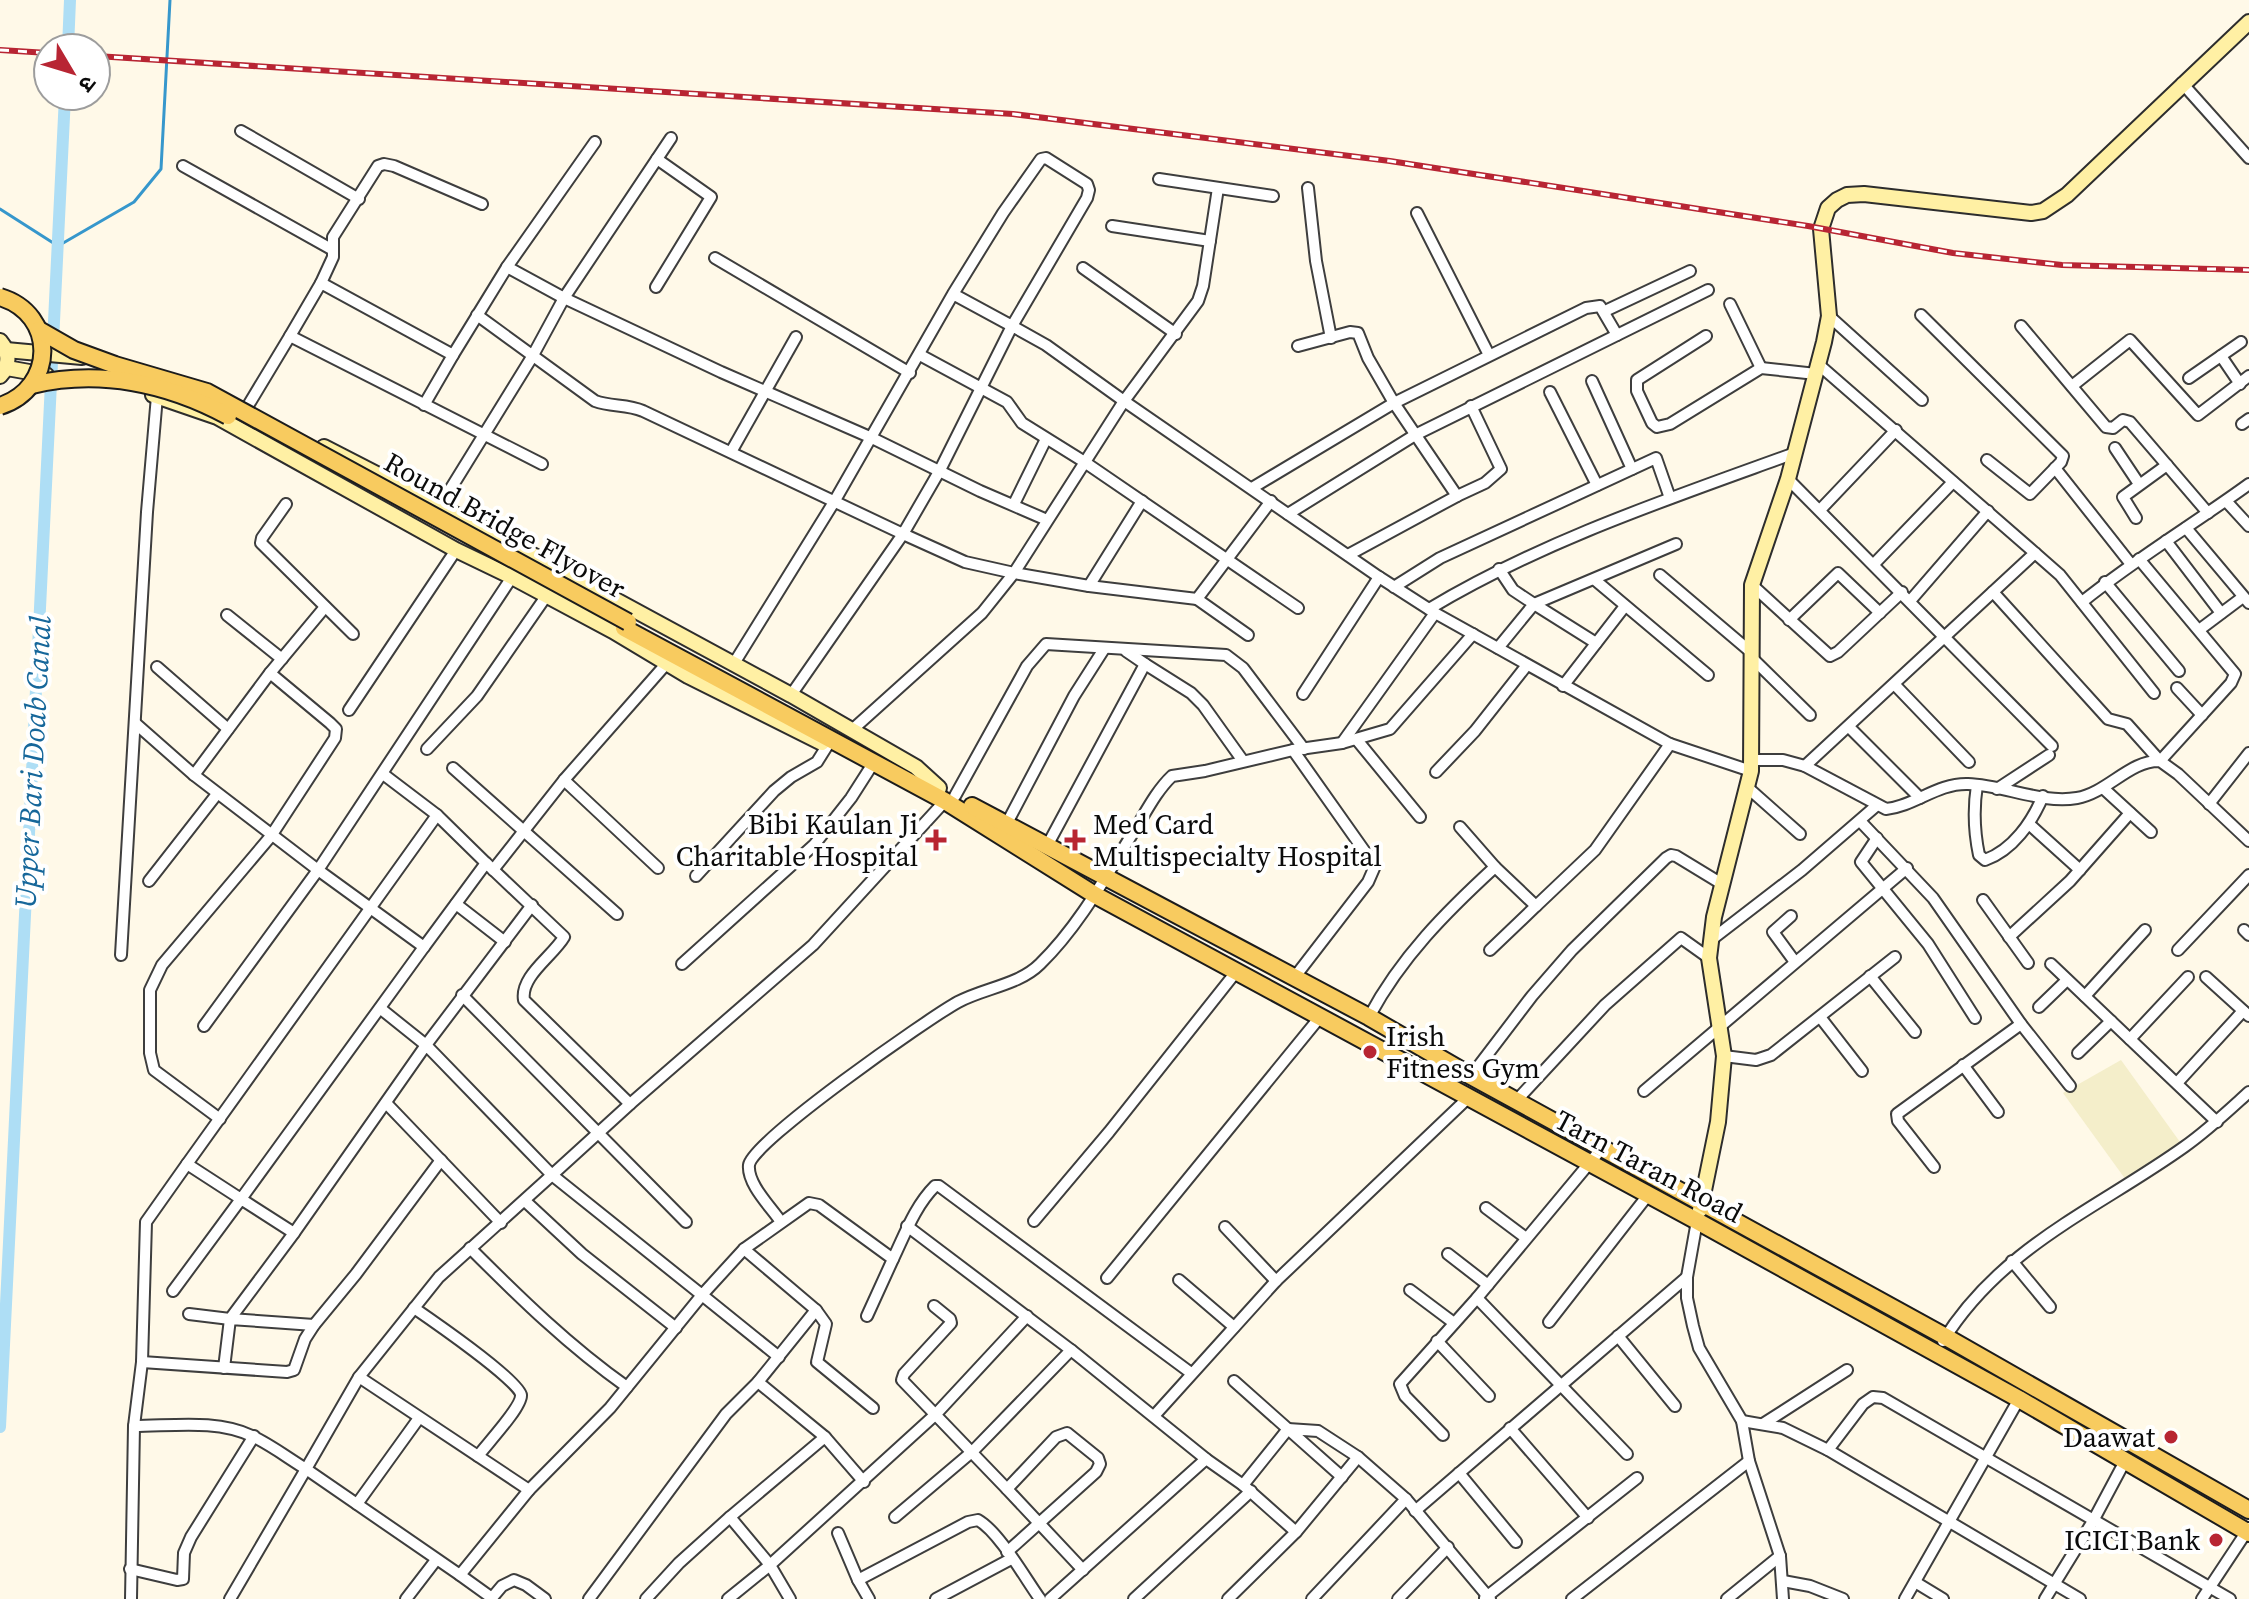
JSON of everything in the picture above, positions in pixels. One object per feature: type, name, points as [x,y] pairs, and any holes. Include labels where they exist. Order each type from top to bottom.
[{"type":"main road","name":"Round Bridge Flyover","points":[[0,297],[21,307],[39,330],[74,350],[207,392],[872,765],[899,775]]},
{"type":"main road","points":[[32,385],[42,358],[39,330]]},
{"type":"main road","name":"Round Bridge Flyover","points":[[0,406],[17,398],[32,385],[77,377],[113,379],[157,387],[209,406],[946,795]]},
{"type":"main road","name":"Tarn Taran Road","points":[[899,775],[1047,846],[1369,1017],[1946,1337],[2249,1510]]},
{"type":"main road","name":"Tarn Taran Road","points":[[946,795],[1095,895],[1697,1221],[2019,1399],[2248,1531]]},
{"type":"street","points":[[1783,1599],[1780,1556],[1749,1461],[1742,1421],[1699,1348],[1687,1298],[1687,1277],[1718,1122],[1724,1056],[1709,958],[1722,884],[1751,766],[1752,585],[1788,479],[1829,316],[1821,229],[1828,208],[1847,195],[1881,194],[2031,213],[2043,211],[2067,195],[2249,22]]},
{"type":"street","points":[[2182,83],[2249,158]]},
{"type":"street","points":[[241,131],[359,199]]},
{"type":"street","points":[[440,506],[532,357],[564,298],[671,138]]},
{"type":"street","points":[[424,405],[507,267],[595,142]]},
{"type":"street","points":[[733,665],[872,438],[953,294],[1035,165],[1046,158],[1083,181],[1089,190],[1012,326],[940,470],[903,534],[791,695]]},
{"type":"street","points":[[656,287],[711,197],[657,159]]},
{"type":"street","points":[[183,166],[333,250]]},
{"type":"street","points":[[246,409],[321,283],[332,262],[331,243],[378,166],[394,166],[482,204]]},
{"type":"street","points":[[1159,179],[1273,196]]},
{"type":"street","points":[[852,730],[982,613],[1014,573],[1124,401],[1176,334],[1198,301],[1218,188]]},
{"type":"street","points":[[1308,188],[1316,261],[1331,338]]},
{"type":"street","points":[[1417,213],[1489,355]]},
{"type":"street","points":[[1112,226],[1210,241]]},
{"type":"street","points":[[715,258],[910,373]]},
{"type":"street","points":[[507,267],[564,298],[1047,520]]},
{"type":"street","points":[[1083,268],[1176,334]]},
{"type":"street","points":[[1605,311],[1690,271]]},
{"type":"street","points":[[321,283],[453,355]]},
{"type":"street","points":[[1288,514],[1415,435],[1708,290]]},
{"type":"street","points":[[953,294],[1046,345],[1394,587],[1563,686],[1670,744],[1751,766],[1783,760],[1805,766],[1886,809],[1897,808],[1948,786],[1977,785],[2062,799],[2081,798],[2144,763],[2160,761],[2231,683],[2235,674],[2199,630],[2134,561],[2055,468]]},
{"type":"street","points":[[1730,304],[1761,368]]},
{"type":"street","points":[[1252,488],[1394,403],[1586,308],[1597,305],[1605,311],[1617,335]]},
{"type":"street","points":[[477,315],[595,401],[634,406],[965,562],[1089,586],[1197,599],[1248,635]]},
{"type":"street","points":[[1921,315],[2062,453],[2063,459],[2030,494],[1987,460]]},
{"type":"street","points":[[1829,316],[1922,400]]},
{"type":"street","points":[[2021,326],[2106,427],[2113,428],[2127,420],[2208,513]]},
{"type":"street","points":[[1298,346],[1350,332],[1359,334],[1368,358],[1394,403],[1457,496]]},
{"type":"street","points":[[290,336],[542,464]]},
{"type":"street","points":[[1706,336],[1637,380],[1637,391],[1652,423],[1657,427],[1670,424],[1761,368],[1817,369],[1896,430],[2060,575],[2154,693]]},
{"type":"street","points":[[731,452],[796,337]]},
{"type":"street","points":[[2072,386],[2130,340],[2198,415],[2249,376]]},
{"type":"street","points":[[2189,378],[2241,342]]},
{"type":"street","points":[[682,964],[814,845],[872,765],[827,746],[667,663],[217,417],[136,390],[5,376],[3,346],[141,369],[195,384],[278,423],[440,506],[791,695],[916,767],[946,795]]},
{"type":"street","points":[[920,355],[1011,405],[1019,421],[1083,461],[1298,608]]},
{"type":"street","points":[[2221,356],[2240,384]]},
{"type":"street","points":[[136,390],[141,369]]},
{"type":"street","points":[[1592,381],[1632,469]]},
{"type":"street","points":[[1550,392],[1597,485]]},
{"type":"street","points":[[121,955],[157,396]]},
{"type":"street","points":[[1348,555],[1485,483],[1501,469],[1471,406]]},
{"type":"street","points":[[1820,510],[1896,430]]},
{"type":"street","points":[[1014,504],[1046,439]]},
{"type":"street","points":[[2115,448],[2139,484]]},
{"type":"street","points":[[1342,743],[1432,611],[1499,569],[1670,498],[1795,453]]},
{"type":"street","points":[[1394,587],[1440,558],[1656,458],[1670,498]]},
{"type":"street","points":[[2136,518],[2123,497],[2167,465]]},
{"type":"street","points":[[1788,479],[1906,597],[2050,750],[1997,789]]},
{"type":"street","points":[[1874,564],[1953,482]]},
{"type":"street","points":[[2082,602],[2134,561],[2249,484]]},
{"type":"street","points":[[1089,586],[1142,501]]},
{"type":"street","points":[[1197,599],[1271,501]]},
{"type":"street","points":[[2226,501],[2249,526]]},
{"type":"street","points":[[286,504],[261,543],[353,634]]},
{"type":"street","points":[[1752,585],[1824,653],[1832,656],[1880,613],[1906,597],[1988,511]]},
{"type":"street","points":[[2186,528],[2246,600],[2221,613],[2199,630]]},
{"type":"street","points":[[2166,541],[2221,613]]},
{"type":"street","points":[[1498,648],[1534,604],[1676,544]]},
{"type":"street","points":[[349,710],[456,550]]},
{"type":"street","points":[[1805,766],[2035,553]]},
{"type":"street","points":[[1499,569],[1513,590],[1596,643]]},
{"type":"street","points":[[1789,620],[1838,573],[1880,613]]},
{"type":"street","points":[[1660,575],[1752,656],[1810,715]]},
{"type":"street","points":[[204,1026],[318,870],[512,577]]},
{"type":"street","points":[[1303,694],[1379,577]]},
{"type":"street","points":[[1595,580],[1708,675]]},
{"type":"street","points":[[2105,582],[2179,671]]},
{"type":"street","points":[[1993,592],[2108,719],[2127,724],[2160,761],[2249,841]]},
{"type":"street","points":[[427,749],[477,696],[547,595]]},
{"type":"street","points":[[1563,686],[1625,606]]},
{"type":"street","points":[[194,775],[270,673],[325,607]]},
{"type":"street","points":[[227,615],[282,659]]},
{"type":"street","points":[[781,1222],[751,1177],[749,1163],[756,1151],[786,1123],[947,1009],[983,990],[1030,973],[1045,959],[1095,895],[1172,776],[1379,735],[1401,720],[1473,634]]},
{"type":"street","points":[[230,1599],[359,1377],[439,1277],[630,1104],[813,945],[946,795],[1027,666],[1046,644],[1219,654],[1236,661],[1375,866],[1368,882],[1294,978]]},
{"type":"street","points":[[1006,825],[1074,696],[1104,649]]},
{"type":"street","points":[[1124,650],[1181,686],[1203,705],[1243,761]]},
{"type":"street","points":[[173,1291],[456,904],[524,830],[667,663]]},
{"type":"street","points":[[1047,846],[1145,664]]},
{"type":"street","points":[[1436,772],[1467,741],[1527,665]]},
{"type":"street","points":[[157,667],[228,729]]},
{"type":"street","points":[[220,1119],[154,1070],[150,1053],[150,990],[162,965],[271,836],[337,733],[330,723],[270,673]]},
{"type":"street","points":[[1895,685],[1969,762]]},
{"type":"street","points":[[2177,688],[2202,715]]},
{"type":"street","points":[[135,723],[271,836],[424,947]]},
{"type":"street","points":[[1849,727],[1920,798]]},
{"type":"street","points":[[1357,740],[1420,817]]},
{"type":"street","points":[[1490,950],[1595,850],[1670,744]]},
{"type":"street","points":[[696,876],[774,791],[817,762],[827,746]]},
{"type":"street","points":[[2209,804],[2249,753]]},
{"type":"street","points":[[453,768],[617,914]]},
{"type":"street","points":[[383,774],[437,815],[564,937],[526,985],[524,1000],[630,1104]]},
{"type":"street","points":[[564,780],[658,868]]},
{"type":"street","points":[[1977,785],[1974,820],[1981,858],[1990,859],[2029,824],[2043,796]]},
{"type":"street","points":[[1747,787],[1800,834]]},
{"type":"street","points":[[2103,788],[2151,832]]},
{"type":"street","points":[[149,881],[217,794]]},
{"type":"street","points":[[1711,940],[1861,822],[1876,806]]},
{"type":"street","points":[[2009,937],[2080,870],[2130,813]]},
{"type":"street","points":[[131,1599],[134,1426],[142,1362],[146,1222],[437,815]]},
{"type":"street","points":[[1861,822],[1907,868],[1956,929],[2021,1024],[2070,1086]]},
{"type":"street","points":[[2029,824],[2080,870]]},
{"type":"street","points":[[1460,827],[1495,867],[1536,906]]},
{"type":"street","points":[[1877,838],[1861,862],[1928,944],[1975,1018]]},
{"type":"street","points":[[1471,1076],[1532,996],[1572,950],[1666,858],[1676,856],[1722,884]]},
{"type":"street","points":[[1369,1017],[1414,948],[1495,867]]},
{"type":"street","points":[[1644,1091],[1907,868]]},
{"type":"street","points":[[2178,950],[2249,875]]},
{"type":"street","points":[[1983,900],[2028,963]]},
{"type":"street","points":[[456,904],[505,942]]},
{"type":"street","points":[[224,1368],[230,1319],[462,995],[532,905]]},
{"type":"street","points":[[1791,916],[1773,932],[1795,962]]},
{"type":"street","points":[[2085,996],[2145,930]]},
{"type":"street","points":[[1516,1101],[1605,1005],[1681,938],[1709,958]]},
{"type":"street","points":[[1724,1056],[1763,1060],[1895,957]]},
{"type":"street","points":[[2051,964],[2217,1122]]},
{"type":"street","points":[[1034,1221],[1236,972]]},
{"type":"street","points":[[1870,976],[1915,1032]]},
{"type":"street","points":[[2130,1039],[2188,977]]},
{"type":"street","points":[[2177,1083],[2246,1014],[2206,977]]},
{"type":"street","points":[[2039,1007],[2067,980]]},
{"type":"street","points":[[462,995],[686,1222]]},
{"type":"street","points":[[381,1009],[426,1045],[552,1175],[779,1357]]},
{"type":"street","points":[[1107,1278],[1320,1017]]},
{"type":"street","points":[[1820,1017],[1862,1071]]},
{"type":"street","points":[[2078,1053],[2111,1021]]},
{"type":"street","points":[[1934,1167],[1898,1121],[1897,1114],[2021,1024]]},
{"type":"street","points":[[1963,1065],[1998,1112]]},
{"type":"street","points":[[1936,1353],[1984,1290],[2012,1261],[2044,1236],[2150,1170],[2217,1122],[2249,1092]]},
{"type":"street","points":[[1154,1416],[1276,1281],[1468,1098]]},
{"type":"street","points":[[386,1103],[501,1223]]},
{"type":"street","points":[[1443,1435],[1405,1396],[1400,1384],[1477,1298],[1602,1148]]},
{"type":"street","points":[[142,1362],[290,1372],[296,1367],[305,1339],[314,1325],[441,1160]]},
{"type":"street","points":[[187,1164],[294,1233]]},
{"type":"street","points":[[867,1316],[907,1226],[927,1195],[939,1186],[1191,1373]]},
{"type":"street","points":[[1549,1322],[1648,1195]]},
{"type":"street","points":[[525,1201],[582,1254],[676,1328]]},
{"type":"street","points":[[460,1575],[529,1490],[610,1408],[702,1295],[744,1249],[814,1202],[893,1259]]},
{"type":"street","points":[[1486,1208],[1526,1238]]},
{"type":"street","points":[[907,1226],[1247,1488],[1296,1532]]},
{"type":"street","points":[[1225,1227],[1276,1281]]},
{"type":"street","points":[[470,1248],[585,1357],[627,1387]]},
{"type":"street","points":[[744,1249],[816,1310],[826,1324],[817,1362],[873,1408]]},
{"type":"street","points":[[1448,1254],[1488,1285]]},
{"type":"street","points":[[2012,1261],[2050,1307]]},
{"type":"street","points":[[1415,1511],[1687,1277]]},
{"type":"street","points":[[1179,1280],[1234,1327]]},
{"type":"street","points":[[1410,1290],[1454,1323]]},
{"type":"street","points":[[1477,1298],[1627,1454]]},
{"type":"street","points":[[934,1306],[951,1323],[902,1380],[973,1451],[1083,1570]]},
{"type":"street","points":[[414,1308],[485,1359],[521,1392],[521,1399],[478,1456]]},
{"type":"street","points":[[589,1599],[726,1414],[758,1382],[816,1310]]},
{"type":"street","points":[[189,1314],[314,1325]]},
{"type":"street","points":[[728,1599],[864,1482],[936,1414],[1027,1316]]},
{"type":"street","points":[[1618,1336],[1675,1406]]},
{"type":"street","points":[[1437,1341],[1489,1396]]},
{"type":"street","points":[[895,1517],[973,1451],[1071,1350]]},
{"type":"street","points":[[1763,1424],[1847,1370]]},
{"type":"street","points":[[359,1377],[529,1490]]},
{"type":"street","points":[[1234,1381],[1342,1477]]},
{"type":"street","points":[[758,1382],[825,1437],[864,1482]]},
{"type":"street","points":[[1828,1450],[1863,1404],[1873,1397],[1883,1398],[2230,1599]]},
{"type":"street","points":[[1905,1599],[2019,1399]]},
{"type":"street","points":[[357,1504],[419,1418]]},
{"type":"street","points":[[1742,1421],[1783,1428],[1828,1450],[2080,1599]]},
{"type":"street","points":[[134,1426],[216,1426],[254,1436],[491,1598],[502,1586],[514,1580],[545,1599]]},
{"type":"street","points":[[1510,1428],[1588,1518]]},
{"type":"street","points":[[1288,1429],[1318,1431],[1358,1457],[1406,1499],[1487,1598],[1637,1478]]},
{"type":"street","points":[[1140,1597],[1247,1488],[1288,1429]]},
{"type":"street","points":[[936,1599],[1009,1555],[1039,1523],[1096,1472],[1100,1464],[1098,1458],[1072,1434],[1062,1433],[1007,1489]]},
{"type":"street","points":[[130,1569],[183,1579],[184,1553],[191,1537],[254,1436]]},
{"type":"street","points":[[646,1599],[679,1563],[825,1437]]},
{"type":"street","points":[[1228,1599],[1296,1532],[1358,1457]]},
{"type":"street","points":[[1050,1599],[1206,1459]]},
{"type":"street","points":[[1572,1599],[1749,1461]]},
{"type":"street","points":[[2045,1599],[2093,1521],[2125,1461]]},
{"type":"street","points":[[1459,1473],[1516,1542]]},
{"type":"street","points":[[1312,1599],[1406,1499]]},
{"type":"street","points":[[730,1517],[770,1565],[790,1599]]},
{"type":"street","points":[[858,1580],[968,1522],[982,1522],[1040,1599]]},
{"type":"street","points":[[2202,1599],[2248,1531]]},
{"type":"street","points":[[838,1533],[869,1599]]},
{"type":"street","points":[[1398,1599],[1448,1547]]},
{"type":"street","points":[[1727,1599],[1780,1556]]},
{"type":"street","points":[[406,1599],[436,1560]]},
{"type":"street","points":[[1783,1581],[1810,1586],[1843,1599]]},
{"type":"street","points":[[1915,1582],[1943,1599]]},
{"type":"shaded area","points":[[2121,1060],[2180,1142],[2126,1180],[2063,1093]]},
{"type":"waterway","name":"Upper Bari Doab Canal","points":[[69,32],[70,0]]},
{"type":"waterway","points":[[0,209],[58,246],[134,202],[161,169],[170,0]]},
{"type":"waterway","name":"Upper Bari Doab Canal","points":[[0,1427],[64,112]]},
{"type":"railway","points":[[0,50],[32,52]]},
{"type":"railway","points":[[112,57],[1013,114],[1390,161],[1808,226],[1953,253],[2062,265],[2249,270]]},
{"type":"place","name":"Bibi Kaulan Ji Charitable Hospital","points":[[936,840]]},
{"type":"place","name":"Med Card Multispecialty Hospital","points":[[1075,840]]},
{"type":"place","name":"Irish Fitness Gym","points":[[1370,1052]]},
{"type":"place","name":"Daawat","points":[[2171,1437]]},
{"type":"place","name":"ICICI Bank","points":[[2216,1540]]}]
